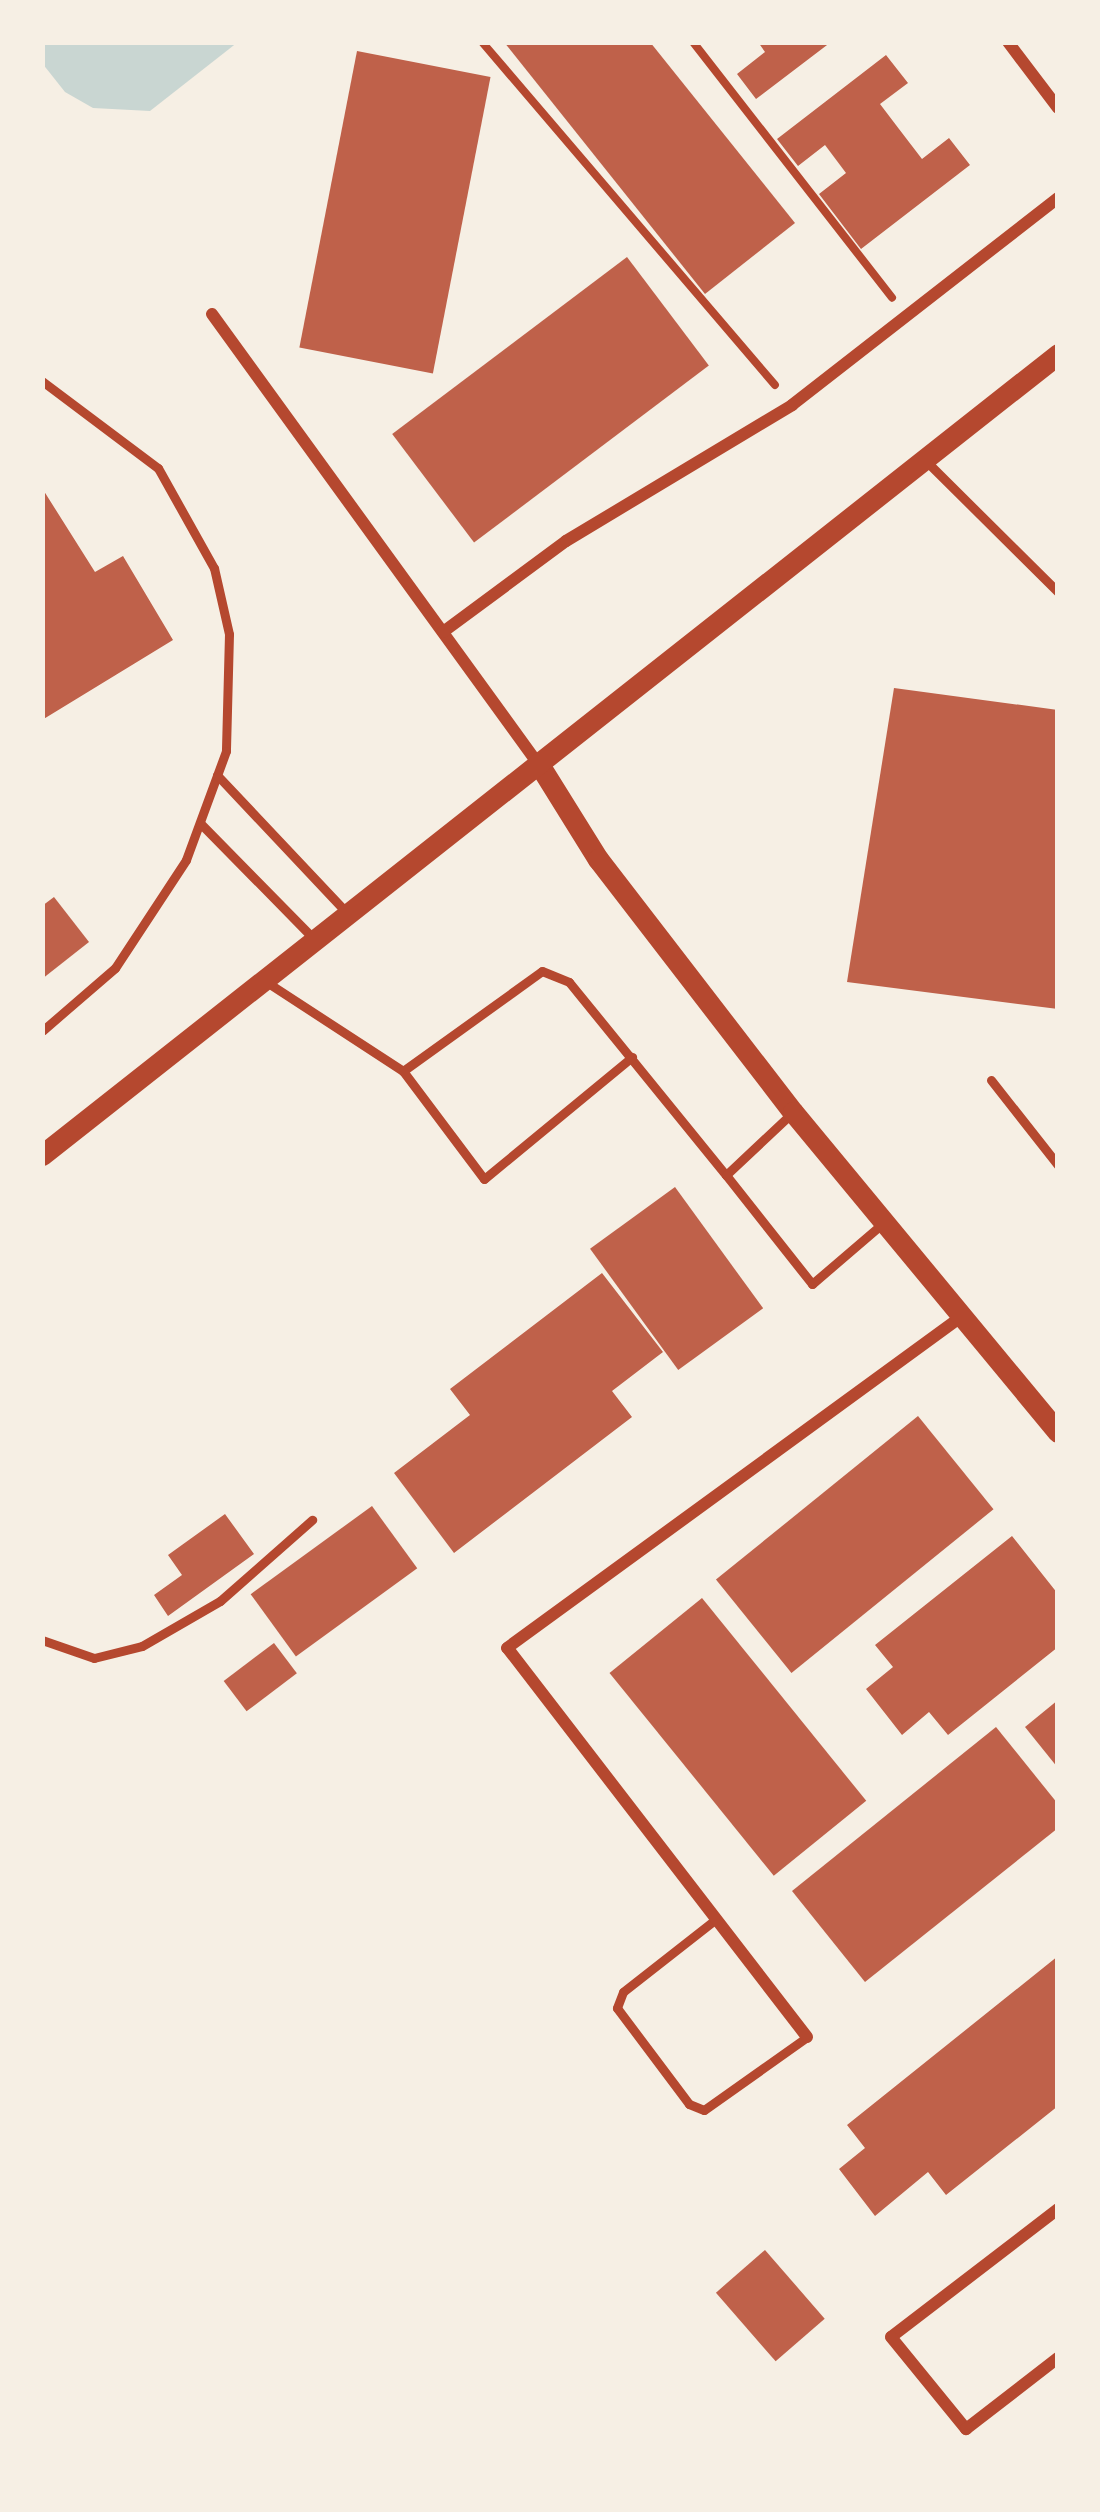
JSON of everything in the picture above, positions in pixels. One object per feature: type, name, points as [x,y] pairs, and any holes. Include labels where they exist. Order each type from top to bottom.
[{"type":"street","points":[[1008,42],[1058,108]]},
{"type":"street","points":[[443,632],[566,541],[792,405],[1058,198]]},
{"type":"street","points":[[212,314],[540,766],[598,859],[794,1112],[966,1313],[1058,1432]]},
{"type":"street","points":[[42,1155],[1058,354]]},
{"type":"street","points":[[807,2037],[507,1648],[966,1313]]},
{"type":"street","points":[[1058,2210],[890,2337],[966,2428],[1058,2358]]},
{"type":"lane","points":[[42,381],[158,468],[214,568],[229,634],[226,751],[186,860],[115,968],[42,1030]]},
{"type":"lane","points":[[926,461],[1058,592]]},
{"type":"lane","points":[[217,775],[349,915]]},
{"type":"lane","points":[[200,823],[316,940]]},
{"type":"lane","points":[[403,1071],[542,970],[569,982],[698,1136],[812,1284],[886,1220]]},
{"type":"lane","points":[[265,980],[403,1071],[484,1179],[632,1057]]},
{"type":"lane","points":[[992,1080],[1058,1165]]},
{"type":"lane","points":[[726,1175],[794,1112]]},
{"type":"lane","points":[[42,1640],[94,1658],[142,1646],[220,1601],[312,1520]]},
{"type":"lane","points":[[716,1919],[623,1992],[617,2008],[689,2104],[704,2110],[807,2037]]},
{"type":"path","points":[[482,42],[792,405]]},
{"type":"path","points":[[693,42],[907,319]]},
{"type":"shaded area","points":[[42,42],[238,42],[150,111],[93,108],[65,92],[42,63]]},
{"type":"building","points":[[504,42],[650,42],[795,223],[705,294]]},
{"type":"building","points":[[758,42],[831,42],[756,99],[737,74],[765,52]]},
{"type":"building","points":[[357,51],[491,77],[433,373],[299,347]]},
{"type":"building","points":[[886,55],[908,83],[880,104],[899,129],[922,159],[949,138],[970,165],[861,249],[819,194],[846,173],[825,145],[798,166],[777,139]]},
{"type":"building","points":[[627,257],[709,366],[474,543],[392,434]]},
{"type":"building","points":[[42,488],[95,572],[123,556],[173,640],[42,720]]},
{"type":"building","points":[[894,688],[1058,710],[1058,1009],[847,982]]},
{"type":"building","points":[[54,897],[89,942],[42,979],[42,906]]},
{"type":"building","points":[[675,1187],[763,1308],[678,1370],[590,1249]]},
{"type":"building","points":[[602,1273],[663,1352],[612,1391],[632,1417],[454,1553],[394,1473],[470,1415],[450,1389]]},
{"type":"building","points":[[918,1416],[994,1509],[791,1673],[716,1580]]},
{"type":"building","points":[[372,1506],[417,1568],[296,1656],[251,1594]]},
{"type":"building","points":[[225,1514],[254,1554],[168,1616],[154,1595],[182,1575],[168,1555]]},
{"type":"building","points":[[1012,1536],[1058,1594],[1058,1647],[948,1735],[929,1712],[902,1735],[866,1689],[893,1667],[875,1645]]},
{"type":"building","points":[[702,1598],[866,1801],[774,1876],[610,1673]]},
{"type":"building","points":[[274,1643],[297,1673],[247,1711],[224,1681]]},
{"type":"building","points":[[1058,1700],[1058,1768],[1025,1727]]},
{"type":"building","points":[[996,1727],[1058,1804],[1058,1828],[865,1982],[792,1891]]},
{"type":"building","points":[[1058,1956],[1058,2106],[946,2195],[928,2172],[875,2216],[839,2169],[865,2148],[847,2125]]},
{"type":"building","points":[[765,2250],[825,2319],[776,2361],[716,2293]]}]
